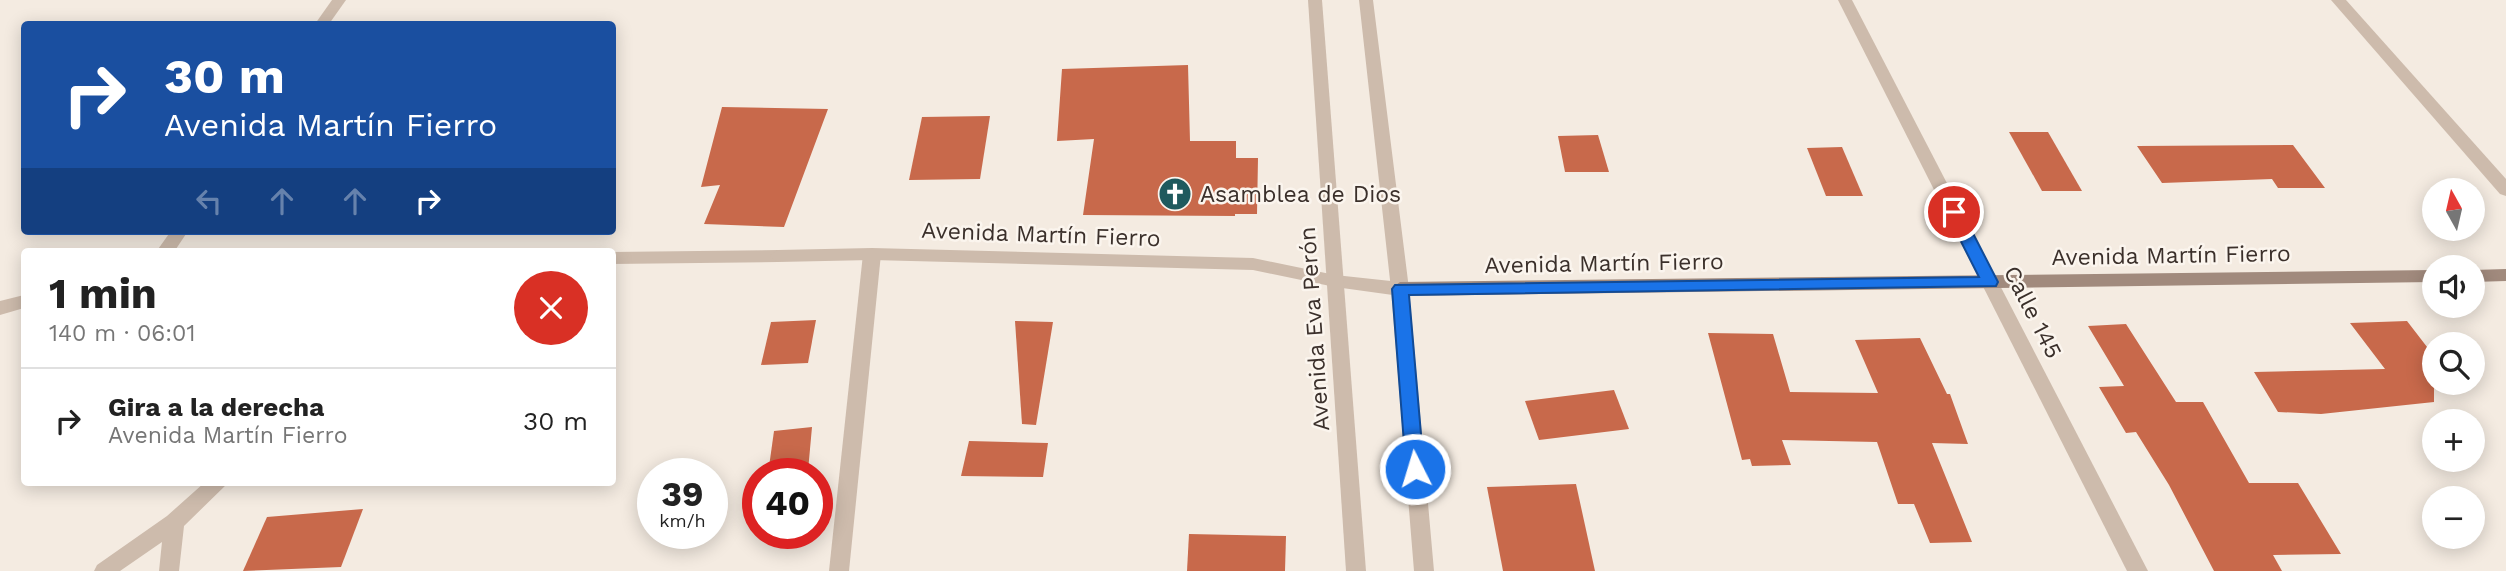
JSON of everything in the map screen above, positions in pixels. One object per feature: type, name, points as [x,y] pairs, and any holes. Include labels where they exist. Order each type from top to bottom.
[{"type":"main road","points":[[2485,276],[2506,275]]},
{"type":"main road","name":"Avenida Martín Fierro","points":[[1400,289],[2422,276]]},
{"type":"street","points":[[324,21],[339,0]]},
{"type":"street","name":"Avenida Eva Perón","points":[[1315,0],[1356,571]]},
{"type":"street","points":[[1366,0],[1400,289],[1424,571]]},
{"type":"street","name":"Calle 145","points":[[1845,0],[2138,571]]},
{"type":"street","points":[[2338,0],[2506,190]]},
{"type":"street","points":[[839,571],[872,254]]},
{"type":"street","name":"Avenida Martín Fierro","points":[[616,258],[872,254],[1253,264],[1335,281],[1400,289]]},
{"type":"street","points":[[0,308],[21,303]]},
{"type":"street","points":[[104,571],[174,522],[215,486]]},
{"type":"street","points":[[169,571],[174,522]]},
{"type":"building","points":[[1188,65],[1190,141],[1236,141],[1236,158],[1258,158],[1257,214],[1083,215],[1094,139],[1057,141],[1062,69]]},
{"type":"building","points":[[722,107],[828,109],[784,227],[704,224],[720,185],[701,187]]},
{"type":"building","points":[[990,116],[980,179],[909,180],[922,117]]},
{"type":"building","points":[[2009,132],[2048,132],[2082,191],[2042,191]]},
{"type":"building","points":[[1598,135],[1609,172],[1565,172],[1558,136]]},
{"type":"building","points":[[2293,145],[2325,188],[2278,188],[2272,179],[2162,183],[2137,146]]},
{"type":"building","points":[[1842,147],[1863,196],[1826,196],[1807,148]]},
{"type":"building","points":[[816,320],[808,363],[761,365],[771,322]]},
{"type":"building","points":[[1015,321],[1053,322],[1036,425],[1022,424]]},
{"type":"building","points":[[2407,321],[2422,340],[2422,395],[2434,395],[2434,402],[2321,414],[2278,412],[2254,372],[2385,369],[2350,323]]},
{"type":"building","points":[[2126,324],[2176,402],[2203,402],[2249,483],[2298,483],[2341,554],[2273,555],[2282,571],[2214,571],[2169,485],[2136,432],[2126,433],[2099,387],[2124,386],[2088,326]]},
{"type":"building","points":[[1708,333],[1773,334],[1790,392],[1878,393],[1855,340],[1920,338],[1947,394],[1950,394],[1968,444],[1932,443],[1972,542],[1930,543],[1914,504],[1898,504],[1877,442],[1782,440],[1791,465],[1752,466],[1750,459],[1742,460]]},
{"type":"building","points":[[1614,390],[1629,429],[1539,440],[1525,401]]},
{"type":"building","points":[[812,427],[809,458],[770,458],[774,431]]},
{"type":"building","points":[[969,441],[1048,443],[1043,477],[961,476]]},
{"type":"building","points":[[1576,484],[1595,571],[1503,571],[1487,487]]},
{"type":"building","points":[[363,509],[341,567],[243,571],[267,517]]},
{"type":"building","points":[[1189,534],[1286,536],[1285,571],[1187,571]]},
{"type":"place","name":"Asamblea de Dios","points":[[1175,194]]},
{"type":"route","points":[[1415,469],[1400,289],[1990,282],[1954,212]]}]
